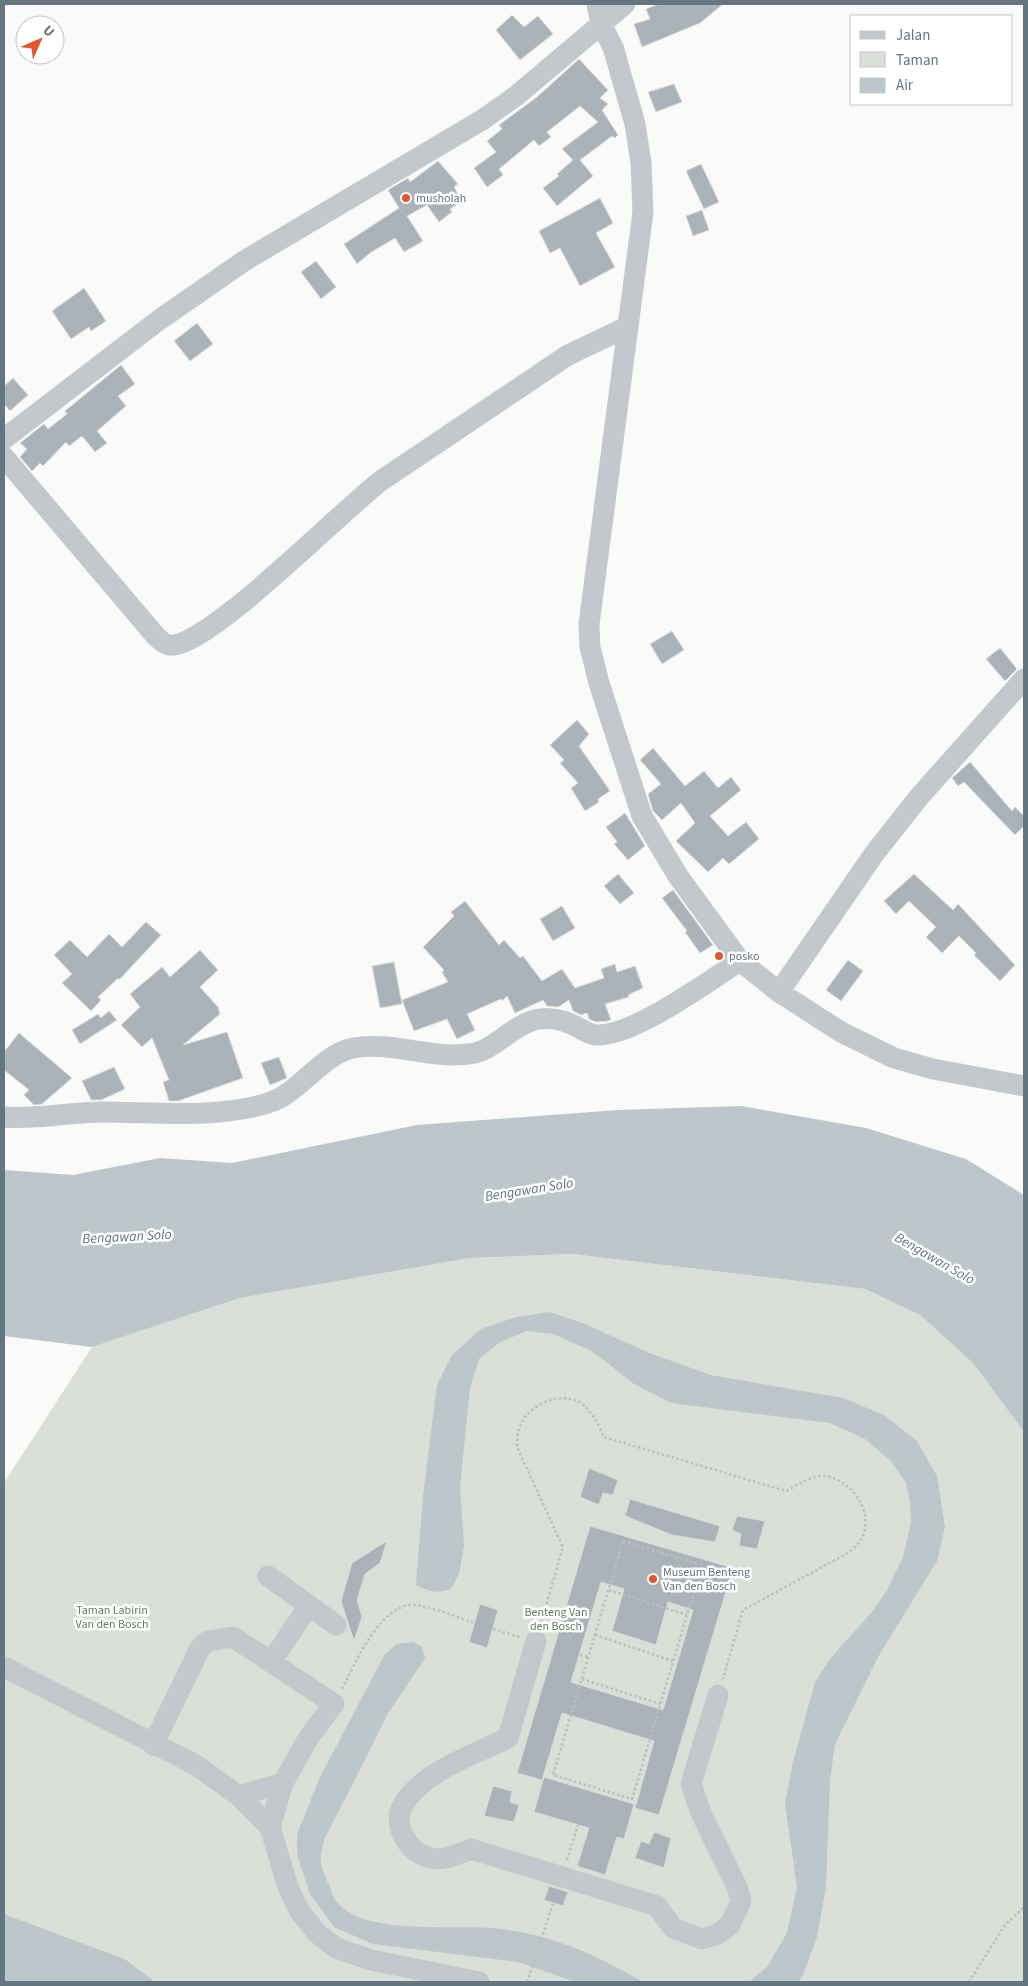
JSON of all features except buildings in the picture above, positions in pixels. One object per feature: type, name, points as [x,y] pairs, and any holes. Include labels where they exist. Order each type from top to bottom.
[{"type":"street","points":[[4,439],[135,338],[244,261],[447,143],[489,116],[536,80],[599,14],[625,4]]},
{"type":"street","points":[[599,14],[613,47],[635,124],[642,163],[643,212],[636,274],[626,327],[589,624],[590,647],[627,775],[642,816],[678,876],[740,961],[780,992],[841,1032],[894,1058],[933,1069],[1024,1086]]},
{"type":"street","points":[[4,457],[154,634],[169,645],[176,644],[206,630],[289,564],[360,496],[382,480],[568,355],[626,327]]},
{"type":"street","points":[[780,992],[874,854],[919,796],[1024,679]]},
{"type":"street","points":[[4,1117],[101,1112],[160,1114],[242,1109],[270,1103],[295,1087],[339,1052],[351,1048],[375,1046],[430,1053],[467,1055],[480,1052],[532,1021],[547,1018],[570,1023],[595,1035],[606,1035],[650,1017],[740,961]]},
{"type":"street","points":[[268,1576],[336,1624]]},
{"type":"street","points":[[271,1662],[309,1606]]},
{"type":"street","points":[[153,1745],[200,1648],[208,1641],[233,1637],[334,1704],[309,1737],[284,1783],[270,1827]]},
{"type":"street","points":[[536,1641],[508,1738],[436,1774],[415,1791],[403,1806],[399,1818],[402,1835],[415,1850],[430,1858],[449,1858],[471,1848],[562,1878],[657,1906],[673,1928],[687,1935],[702,1939],[718,1934],[730,1925],[740,1901],[737,1887],[701,1813],[691,1784],[718,1695]]},
{"type":"street","points":[[4,1667],[153,1745],[196,1765],[238,1796],[270,1827],[288,1887],[300,1912],[317,1933],[336,1948],[370,1960],[479,1982]]},
{"type":"street","points":[[238,1796],[284,1783]]},
{"type":"path","points":[[493,1629],[536,1641],[563,1547],[517,1447],[518,1432],[523,1419],[532,1409],[548,1401],[564,1399],[578,1401],[589,1412],[604,1436],[786,1491],[809,1479],[825,1476],[845,1483],[857,1496],[864,1512],[866,1528],[860,1542],[848,1553],[743,1610],[718,1695]]},
{"type":"path","points":[[623,1541],[702,1565],[687,1615],[632,1799],[553,1775],[623,1541]]},
{"type":"path","points":[[608,1590],[687,1615]]},
{"type":"path","points":[[334,1704],[377,1626],[392,1611],[413,1605],[475,1623]]},
{"type":"path","points":[[595,1635],[673,1661]]},
{"type":"path","points":[[580,1655],[588,1658]]},
{"type":"path","points":[[582,1679],[660,1704]]},
{"type":"path","points":[[668,1680],[672,1681]]},
{"type":"path","points":[[589,1790],[590,1786]]},
{"type":"path","points":[[562,1878],[578,1825]]},
{"type":"path","points":[[527,1982],[553,1903]]},
{"type":"path","points":[[969,1982],[1006,1925],[1024,1907]]},
{"type":"green space","name":"Benteng Van den Bosch","points":[[572,1254],[865,1289],[920,1315],[973,1363],[1024,1432],[1024,1982],[155,1982],[125,1959],[4,1914],[4,1483],[92,1347],[240,1298],[470,1258]]},
{"type":"water","name":"Bengawan Solo","points":[[741,1106],[866,1128],[966,1159],[1024,1195],[1024,1432],[973,1363],[920,1315],[865,1289],[572,1254],[470,1258],[240,1298],[92,1347],[4,1336],[4,1170],[73,1175],[160,1158],[232,1163],[417,1125],[618,1110]]},
{"type":"water","points":[[550,1312],[585,1324],[647,1352],[710,1375],[843,1398],[884,1415],[917,1441],[937,1476],[945,1527],[937,1561],[878,1657],[835,1744],[830,1779],[826,1887],[817,1937],[803,1975],[798,1982],[749,1982],[767,1967],[787,1933],[797,1887],[785,1804],[793,1762],[815,1682],[830,1659],[872,1612],[886,1592],[903,1557],[911,1523],[910,1502],[906,1483],[892,1462],[865,1439],[830,1423],[671,1403],[634,1384],[592,1351],[553,1334],[527,1331],[500,1342],[479,1359],[470,1388],[460,1487],[464,1546],[459,1574],[451,1589],[437,1592],[429,1591],[416,1585],[423,1496],[437,1385],[452,1355],[481,1329],[516,1317]]},
{"type":"water","points":[[413,1642],[422,1647],[425,1658],[389,1712],[324,1840],[321,1866],[336,1901],[350,1913],[368,1920],[390,1925],[501,1929],[539,1936],[592,1955],[643,1982],[576,1982],[518,1962],[373,1944],[334,1927],[310,1894],[297,1855],[297,1834],[320,1777],[385,1654],[397,1644]]},
{"type":"water","points":[[4,1914],[125,1959],[155,1982],[4,1982]]},
{"type":"place","name":"musholah","points":[[406,198]]},
{"type":"place","name":"posko","points":[[719,956]]},
{"type":"place","name":"Museum Benteng Van den Bosch","points":[[653,1579]]},
{"type":"park label","name":"Taman Labirin Van den Bosch","points":[[112,1617]]}]
